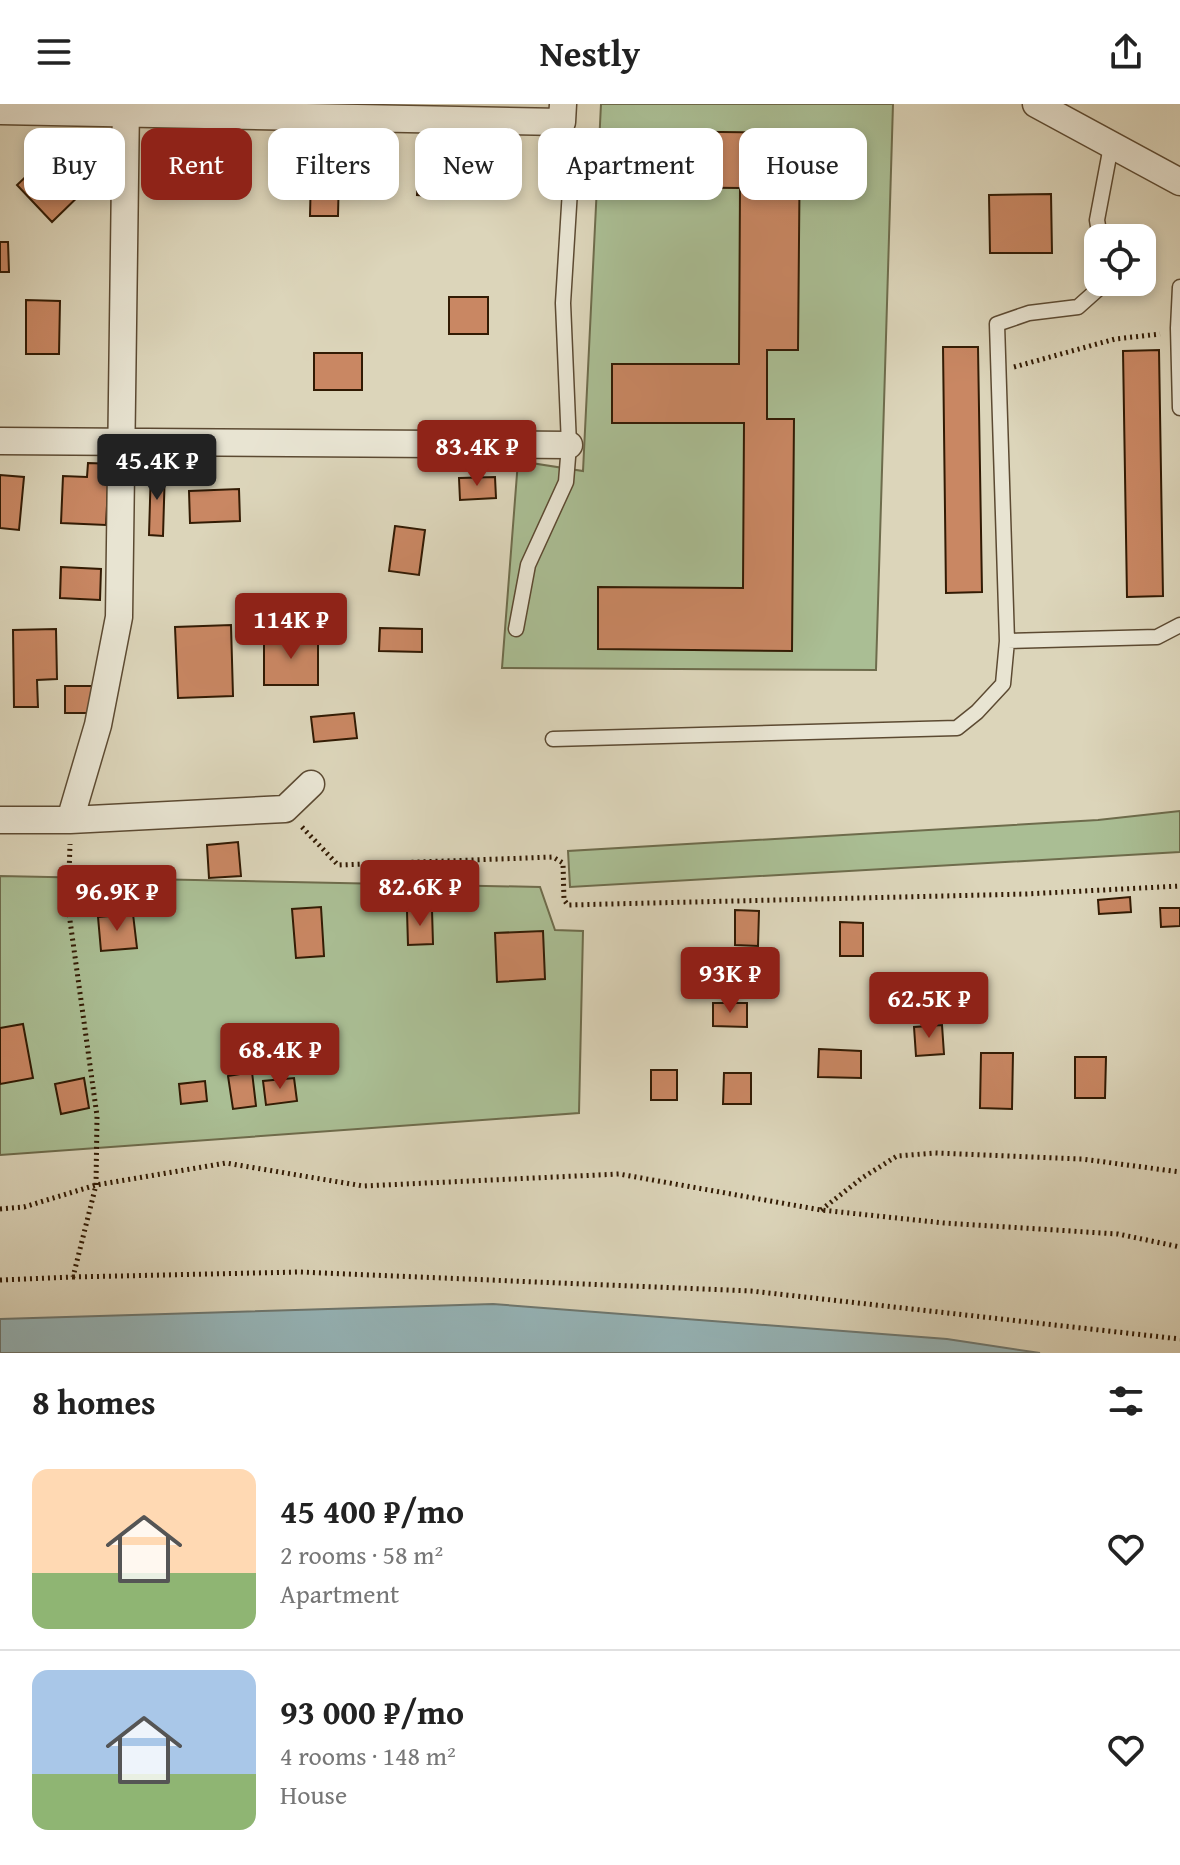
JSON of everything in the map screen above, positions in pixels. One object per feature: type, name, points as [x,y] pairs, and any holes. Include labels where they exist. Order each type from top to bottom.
[{"type":"street","points":[[1036,104],[1180,182]]},
{"type":"street","points":[[70,820],[98,725],[119,617],[127,108]]},
{"type":"street","points":[[0,111],[127,108],[562,113]]},
{"type":"street","points":[[0,441],[569,445]]},
{"type":"street","points":[[0,820],[70,820],[285,809],[311,784]]},
{"type":"lane","points":[[516,629],[528,565],[566,482],[569,445],[563,303],[570,190],[562,113]]},
{"type":"lane","points":[[1098,224],[1111,146]]},
{"type":"lane","points":[[1180,287],[1180,408]]},
{"type":"lane","points":[[553,739],[957,728],[977,712],[1003,684],[1007,641],[997,324],[1029,313],[1078,307],[1090,296]]},
{"type":"lane","points":[[1007,641],[1157,637],[1180,625]]},
{"type":"path","points":[[998,372],[1115,339],[1178,333]]},
{"type":"path","points":[[285,809],[338,865],[553,857],[563,863],[566,902],[1026,894],[1180,886]]},
{"type":"path","points":[[70,820],[68,906],[97,1116],[96,1185],[73,1277]]},
{"type":"path","points":[[821,1210],[897,1156],[935,1153],[1082,1159],[1180,1172]]},
{"type":"path","points":[[0,1209],[24,1207],[96,1185],[226,1163],[363,1186],[619,1174],[821,1210],[944,1223],[1118,1234],[1180,1247]]},
{"type":"path","points":[[0,1280],[300,1272],[751,1291],[1180,1339]]},
{"type":"green space","points":[[601,104],[893,104],[876,670],[502,668],[518,461],[583,471],[596,200],[723,200],[723,128],[600,128]]},
{"type":"green space","points":[[1180,811],[1180,852],[570,887],[568,851],[1098,820]]},
{"type":"green space","points":[[0,876],[540,887],[555,930],[583,931],[579,1113],[0,1155]]},
{"type":"water","points":[[493,1304],[947,1339],[1040,1353],[0,1353],[0,1319]]},
{"type":"building","points":[[723,132],[739,132],[739,188],[723,188]]},
{"type":"building","points":[[24,178],[24,192],[17,185]]},
{"type":"building","points":[[1051,194],[1052,253],[990,253],[989,195]]},
{"type":"building","points":[[31,200],[75,200],[52,222]]},
{"type":"building","points":[[310,200],[338,200],[338,216],[310,216]]},
{"type":"building","points":[[740,200],[799,200],[798,350],[767,350],[767,419],[794,419],[792,651],[598,649],[598,587],[743,588],[744,423],[612,423],[612,364],[739,364]]},
{"type":"building","points":[[0,242],[8,242],[9,272],[0,272]]},
{"type":"building","points":[[449,297],[488,297],[488,334],[449,334]]},
{"type":"building","points":[[26,300],[60,301],[59,354],[26,354]]},
{"type":"building","points":[[943,347],[978,347],[982,592],[946,593]]},
{"type":"building","points":[[1159,350],[1163,596],[1127,597],[1123,351]]},
{"type":"building","points":[[314,353],[362,353],[362,390],[314,390]]},
{"type":"building","points":[[88,463],[115,464],[108,486],[106,525],[61,523],[63,476],[87,477]]},
{"type":"building","points":[[151,467],[165,468],[163,536],[149,535]]},
{"type":"building","points":[[0,475],[24,477],[19,530],[0,528]]},
{"type":"building","points":[[495,477],[496,498],[460,500],[459,478]]},
{"type":"building","points":[[239,489],[240,521],[190,523],[189,491]]},
{"type":"building","points":[[395,526],[425,530],[419,575],[389,571]]},
{"type":"building","points":[[61,567],[101,569],[100,600],[60,598]]},
{"type":"building","points":[[231,625],[233,696],[178,698],[175,627]]},
{"type":"building","points":[[380,628],[422,629],[422,652],[379,651]]},
{"type":"building","points":[[56,629],[57,679],[37,680],[38,707],[14,707],[13,630]]},
{"type":"building","points":[[264,637],[318,638],[318,685],[264,685]]},
{"type":"building","points":[[65,686],[94,686],[94,713],[65,713]]},
{"type":"building","points":[[354,713],[357,738],[314,742],[311,717]]},
{"type":"building","points":[[238,842],[241,876],[209,878],[207,845]]},
{"type":"building","points":[[1130,897],[1131,912],[1099,914],[1098,900]]},
{"type":"building","points":[[321,907],[324,956],[296,958],[292,909]]},
{"type":"building","points":[[1160,908],[1180,908],[1180,926],[1161,927]]},
{"type":"building","points":[[432,910],[433,944],[408,945],[407,911]]},
{"type":"building","points":[[735,910],[759,911],[758,946],[735,945]]},
{"type":"building","points":[[133,914],[137,948],[101,951],[98,917]]},
{"type":"building","points":[[840,922],[863,923],[863,956],[840,956]]},
{"type":"building","points":[[543,931],[545,979],[497,982],[495,933]]},
{"type":"building","points":[[713,1003],[747,1003],[747,1027],[713,1026]]},
{"type":"building","points":[[23,1024],[33,1078],[0,1084],[0,1028]]},
{"type":"building","points":[[942,1025],[944,1054],[916,1056],[914,1027]]},
{"type":"building","points":[[819,1049],[861,1051],[861,1078],[818,1077]]},
{"type":"building","points":[[981,1053],[1013,1053],[1012,1109],[980,1108]]},
{"type":"building","points":[[1075,1057],[1106,1057],[1105,1098],[1075,1098]]},
{"type":"building","points":[[651,1070],[677,1070],[677,1100],[651,1100]]},
{"type":"building","points":[[252,1072],[256,1106],[233,1109],[228,1076]]},
{"type":"building","points":[[724,1073],[751,1073],[751,1104],[723,1104]]},
{"type":"building","points":[[84,1078],[89,1108],[61,1114],[55,1084]]},
{"type":"building","points":[[294,1078],[297,1101],[266,1105],[263,1081]]},
{"type":"building","points":[[205,1081],[207,1101],[181,1104],[179,1084]]}]
